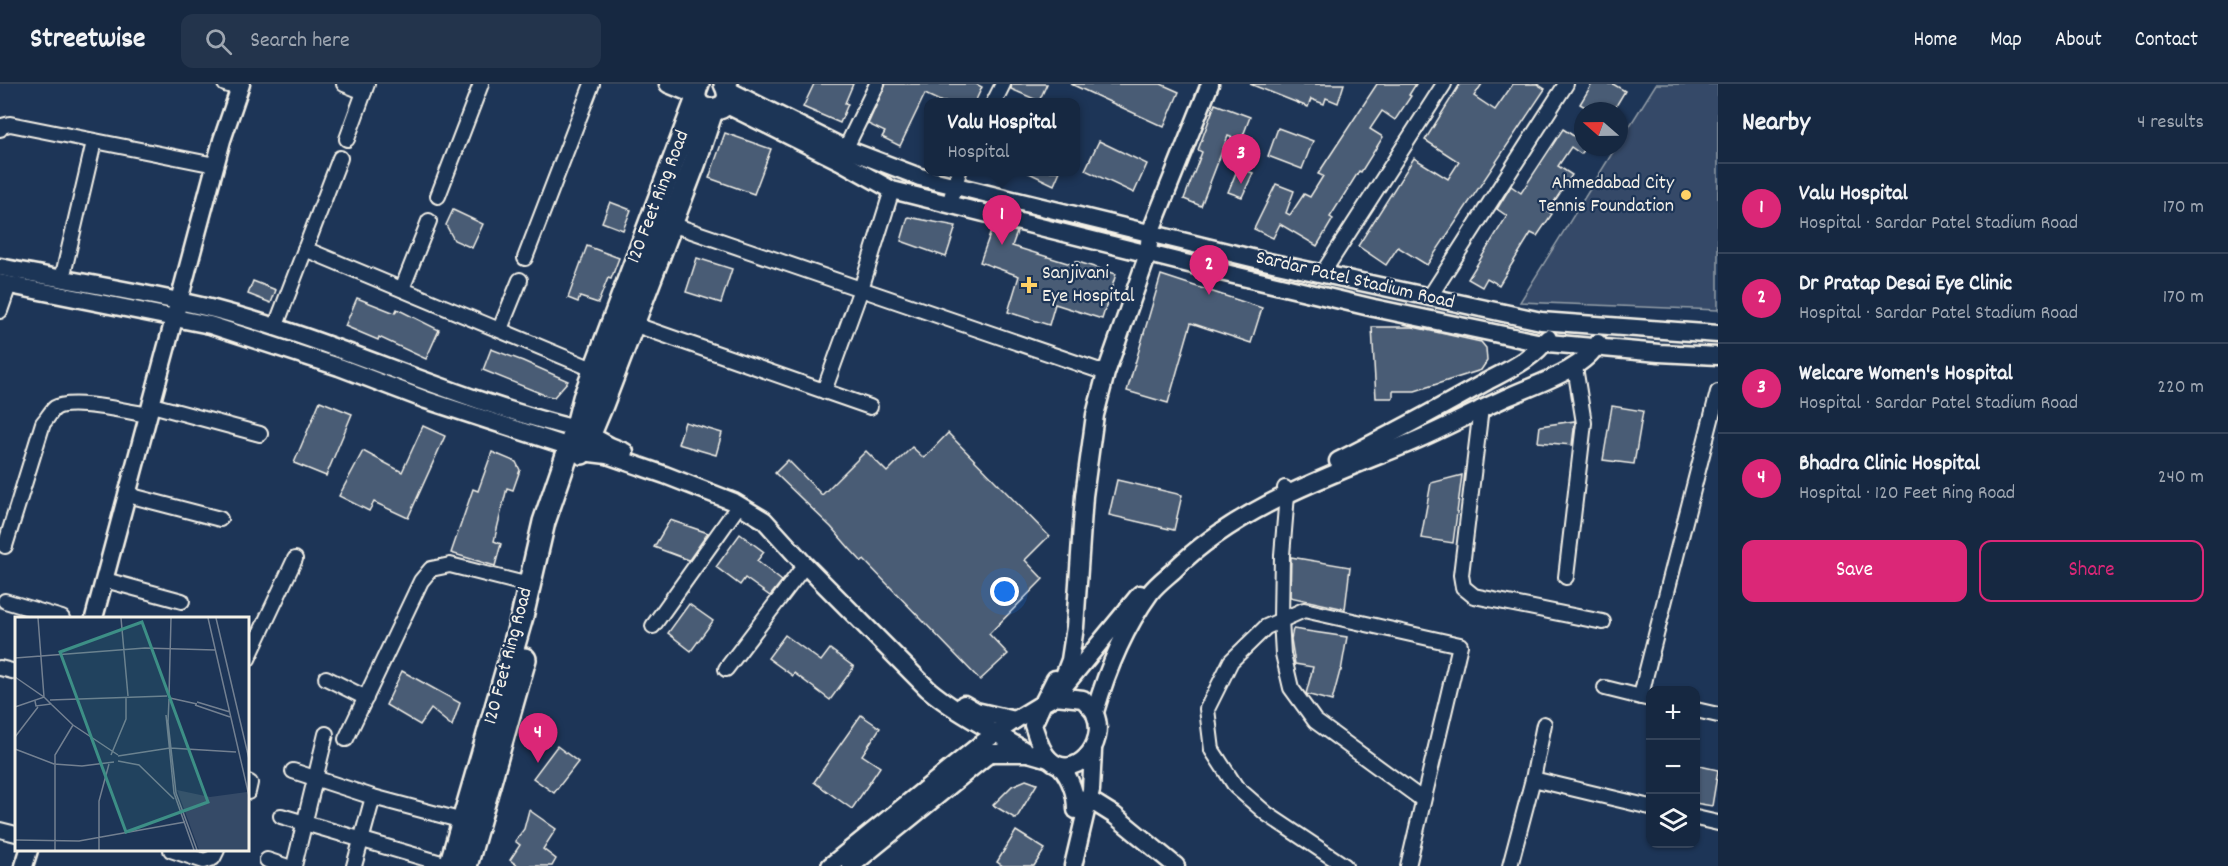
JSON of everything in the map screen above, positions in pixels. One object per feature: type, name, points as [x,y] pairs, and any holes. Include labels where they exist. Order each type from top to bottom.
[{"type":"main road","name":"120 Feet Ring Road","points":[[451,866],[529,585],[544,522],[579,441],[602,405],[671,224],[714,93]]},
{"type":"main road","name":"120 Feet Ring Road","points":[[466,866],[536,618],[579,441],[584,398],[714,93]]},
{"type":"street","points":[[344,84],[366,88],[347,139]]},
{"type":"street","points":[[438,196],[481,84]]},
{"type":"street","points":[[525,258],[592,84]]},
{"type":"street","name":"Sardar Patel Stadium Road","points":[[668,84],[714,93],[842,154],[920,177],[956,178],[1150,233],[1322,274],[1541,321],[1718,334]]},
{"type":"street","points":[[842,154],[877,84]]},
{"type":"street","points":[[995,98],[1003,84]]},
{"type":"street","points":[[1050,699],[1075,627],[1084,496],[1095,415],[1106,373],[1148,254],[1150,233],[1210,84]]},
{"type":"street","points":[[1322,274],[1444,84]]},
{"type":"street","points":[[1429,298],[1566,84]]},
{"type":"street","points":[[94,617],[151,410],[235,85]]},
{"type":"street","points":[[0,129],[10,124],[215,165]]},
{"type":"street","points":[[62,279],[94,141]]},
{"type":"street","name":"Sardar Patel Stadium Road","points":[[842,154],[892,190],[1374,308],[1545,343],[1718,356]]},
{"type":"street","points":[[275,328],[340,158]]},
{"type":"street","points":[[949,204],[956,178]]},
{"type":"street","points":[[824,391],[861,289],[892,190]]},
{"type":"street","points":[[402,289],[429,221]]},
{"type":"street","points":[[671,224],[1106,373]]},
{"type":"street","points":[[305,249],[595,370]]},
{"type":"street","points":[[0,267],[62,279],[176,310],[210,325],[339,367],[426,400],[579,441],[610,446],[738,494],[770,512],[934,682],[953,698],[976,711],[1015,720]]},
{"type":"street","points":[[500,329],[520,280]]},
{"type":"street","points":[[0,311],[5,284],[176,310],[214,309],[345,351],[431,384],[543,421],[616,459],[739,505],[764,520],[805,565],[928,689],[948,705],[997,732],[1028,753],[1054,762],[1078,765],[1093,750]]},
{"type":"street","points":[[1176,866],[1114,815],[1083,799],[1069,776],[1054,762],[1039,742],[1034,725],[1050,699],[1158,572],[1208,529],[1406,428],[1510,368],[1545,343],[1560,322]]},
{"type":"street","points":[[633,324],[870,407]]},
{"type":"street","points":[[1073,866],[1083,799],[1099,730],[1095,712],[1105,675],[1125,634],[1151,592],[1191,552],[1286,491],[1411,442],[1481,408],[1575,367],[1595,348],[1606,327]]},
{"type":"street","points":[[1510,368],[1516,350],[1515,337]]},
{"type":"street","points":[[1566,577],[1584,423],[1575,367]]},
{"type":"street","points":[[1649,686],[1718,392]]},
{"type":"street","points":[[5,546],[43,423],[55,408],[66,405],[83,405],[151,410],[260,434]]},
{"type":"street","points":[[1481,408],[1461,575],[1463,587],[1474,596],[1603,622]]},
{"type":"street","points":[[1286,491],[1281,619],[1283,654],[1291,688],[1315,721],[1423,800]]},
{"type":"street","points":[[128,495],[220,519]]},
{"type":"street","points":[[653,626],[739,505]]},
{"type":"street","points":[[249,657],[295,559]]},
{"type":"street","points":[[346,739],[421,581],[431,569],[450,565],[529,585]]},
{"type":"street","points":[[726,669],[805,565]]},
{"type":"street","points":[[105,580],[182,601]]},
{"type":"street","points":[[5,602],[58,617]]},
{"type":"street","points":[[1345,866],[1267,814],[1236,787],[1212,750],[1207,709],[1231,661],[1266,627],[1304,610],[1460,645],[1408,866]]},
{"type":"street","points":[[0,668],[15,672]]},
{"type":"street","points":[[326,678],[366,698]]},
{"type":"street","points":[[1605,688],[1646,698]]},
{"type":"street","points":[[830,866],[997,732],[1050,699],[1083,699],[1095,712]]},
{"type":"street","points":[[1700,711],[1718,715]]},
{"type":"street","points":[[1510,866],[1533,779],[1544,724]]},
{"type":"street","points":[[294,866],[326,734]]},
{"type":"street","points":[[851,866],[990,753],[1028,753]]},
{"type":"street","points":[[293,771],[373,797],[463,821]]},
{"type":"street","points":[[1533,779],[1646,806]]},
{"type":"street","points":[[354,866],[373,797]]},
{"type":"street","points":[[1062,866],[1076,814],[1083,799]]},
{"type":"street","points":[[281,816],[451,866]]},
{"type":"street","points":[[1700,819],[1718,823]]},
{"type":"street","points":[[0,830],[15,834]]},
{"type":"street","points":[[24,866],[28,851]]},
{"type":"street","points":[[176,851],[204,861],[213,858],[216,851]]},
{"type":"street","points":[[267,860],[285,866]]},
{"type":"shaded area","points":[[1656,84],[1718,84],[1718,310],[1520,302],[1610,156],[1628,156],[1628,129]]},
{"type":"building","points":[[814,84],[853,84],[840,123],[803,107]]},
{"type":"building","points":[[886,84],[976,84],[982,87],[977,98],[934,98],[925,94],[900,146],[882,137],[885,132],[868,124]]},
{"type":"building","points":[[1012,84],[1047,84],[1040,98],[1032,98],[1011,89]]},
{"type":"building","points":[[1071,84],[1161,84],[1179,92],[1164,127]]},
{"type":"building","points":[[1250,84],[1344,84],[1338,103],[1326,98],[1324,104],[1311,99],[1308,107]]},
{"type":"building","points":[[1377,84],[1416,84],[1395,120],[1382,111],[1370,129],[1383,137],[1330,217],[1333,219],[1317,246],[1280,224],[1273,238],[1254,229],[1276,184],[1294,191],[1286,213],[1290,215],[1304,194],[1310,197],[1323,176],[1318,174]]},
{"type":"building","points":[[1460,84],[1482,84],[1474,96],[1495,110],[1513,84],[1537,84],[1545,89],[1427,265],[1398,247],[1386,265],[1358,246],[1414,158],[1448,179],[1459,162],[1425,140]]},
{"type":"building","points":[[1592,84],[1613,84],[1625,91],[1618,102],[1581,102]]},
{"type":"building","points":[[1215,104],[1250,117],[1241,141],[1228,136],[1201,206],[1184,199],[1202,152],[1198,150]]},
{"type":"building","points":[[1278,128],[1313,141],[1302,169],[1268,156]]},
{"type":"building","points":[[1563,129],[1574,136],[1574,149],[1571,147],[1558,166],[1572,175],[1548,211],[1552,214],[1537,236],[1531,233],[1499,285],[1487,278],[1482,287],[1468,279],[1507,216],[1497,209],[1511,186],[1521,193]]},
{"type":"building","points":[[725,133],[771,149],[754,194],[709,178]]},
{"type":"building","points":[[1099,141],[1147,164],[1134,193],[1085,170]]},
{"type":"building","points":[[1238,168],[1253,173],[1242,197],[1228,192]]},
{"type":"building","points":[[1035,176],[1058,176],[1054,185]]},
{"type":"building","points":[[610,202],[631,210],[623,230],[602,222]]},
{"type":"building","points":[[453,210],[483,224],[472,248],[454,240],[446,225]]},
{"type":"building","points":[[908,217],[956,226],[946,257],[901,241]]},
{"type":"building","points":[[993,226],[1017,232],[1012,246],[1074,265],[1075,261],[1116,274],[1102,319],[1055,304],[1049,325],[1008,312],[1019,276],[980,262]]},
{"type":"building","points":[[587,246],[619,258],[598,303],[580,297],[578,302],[568,298]]},
{"type":"building","points":[[697,258],[732,269],[721,303],[686,292]]},
{"type":"building","points":[[1161,275],[1262,308],[1251,343],[1191,323],[1168,403],[1127,391]]},
{"type":"building","points":[[253,281],[276,290],[271,303],[248,294]]},
{"type":"building","points":[[357,298],[395,313],[397,309],[439,330],[426,359],[379,337],[378,340],[345,326]]},
{"type":"building","points":[[1372,327],[1413,327],[1481,342],[1486,348],[1487,361],[1481,370],[1415,391],[1393,391],[1393,398],[1376,398]]},
{"type":"building","points":[[491,349],[568,381],[554,397],[483,370]]},
{"type":"building","points":[[320,401],[352,414],[326,476],[294,463]]},
{"type":"building","points":[[1612,406],[1643,411],[1634,464],[1603,460]]},
{"type":"building","points":[[1575,421],[1572,445],[1538,442],[1540,426]]},
{"type":"building","points":[[685,422],[722,433],[716,455],[678,444]]},
{"type":"building","points":[[423,426],[445,436],[408,518],[374,502],[369,511],[339,496],[363,451],[402,472]]},
{"type":"building","points":[[948,433],[1049,536],[1025,560],[1043,579],[989,634],[1008,654],[980,680],[864,560],[862,562],[831,527],[775,473],[788,460],[822,495],[866,451],[887,472],[912,447],[924,458]]},
{"type":"building","points":[[492,452],[516,462],[520,470],[513,490],[507,488],[494,541],[501,544],[495,566],[451,553],[473,489],[478,491]]},
{"type":"building","points":[[1462,475],[1453,543],[1421,538],[1431,483]]},
{"type":"building","points":[[1117,480],[1182,495],[1174,530],[1109,515]]},
{"type":"building","points":[[670,520],[708,533],[689,560],[654,547]]},
{"type":"building","points":[[740,534],[764,552],[757,561],[782,581],[770,596],[745,578],[740,585],[716,567]]},
{"type":"building","points":[[1291,557],[1350,567],[1345,609],[1290,597]]},
{"type":"building","points":[[689,604],[713,621],[691,651],[668,633]]},
{"type":"building","points":[[1293,629],[1347,637],[1341,671],[1332,701],[1306,694],[1313,667],[1295,664],[1291,639]]},
{"type":"building","points":[[785,635],[821,661],[830,649],[854,667],[830,700],[794,673],[793,676],[768,658]]},
{"type":"building","points":[[402,671],[460,703],[452,726],[431,709],[420,725],[386,705]]},
{"type":"building","points":[[861,715],[880,728],[862,755],[880,767],[852,809],[814,782]]},
{"type":"building","points":[[557,746],[578,762],[554,793],[533,778]]},
{"type":"building","points":[[1700,766],[1718,770],[1712,806],[1700,804]]},
{"type":"building","points":[[1026,780],[1037,784],[1016,819],[993,805],[1012,786]]},
{"type":"building","points":[[529,810],[556,829],[543,849],[556,859],[552,866],[518,866],[510,860],[520,845],[515,841],[524,829]]},
{"type":"building","points":[[1016,831],[1045,849],[1034,866],[1003,866],[997,862]]},
{"type":"place","name":"Welcare Women's Hospital","points":[[1241,184]]},
{"type":"place","name":"Ahmedabad City Tennis Foundation","points":[[1686,195]]},
{"type":"place","name":"Valu Hospital","points":[[1002,245]]},
{"type":"place","name":"Sanjivani Eye Hospital","points":[[1029,285]]},
{"type":"place","name":"Dr Pratap Desai Eye Clinic","points":[[1209,295]]},
{"type":"place","name":"Bhadra Clinic Hospital","points":[[538,763]]}]
